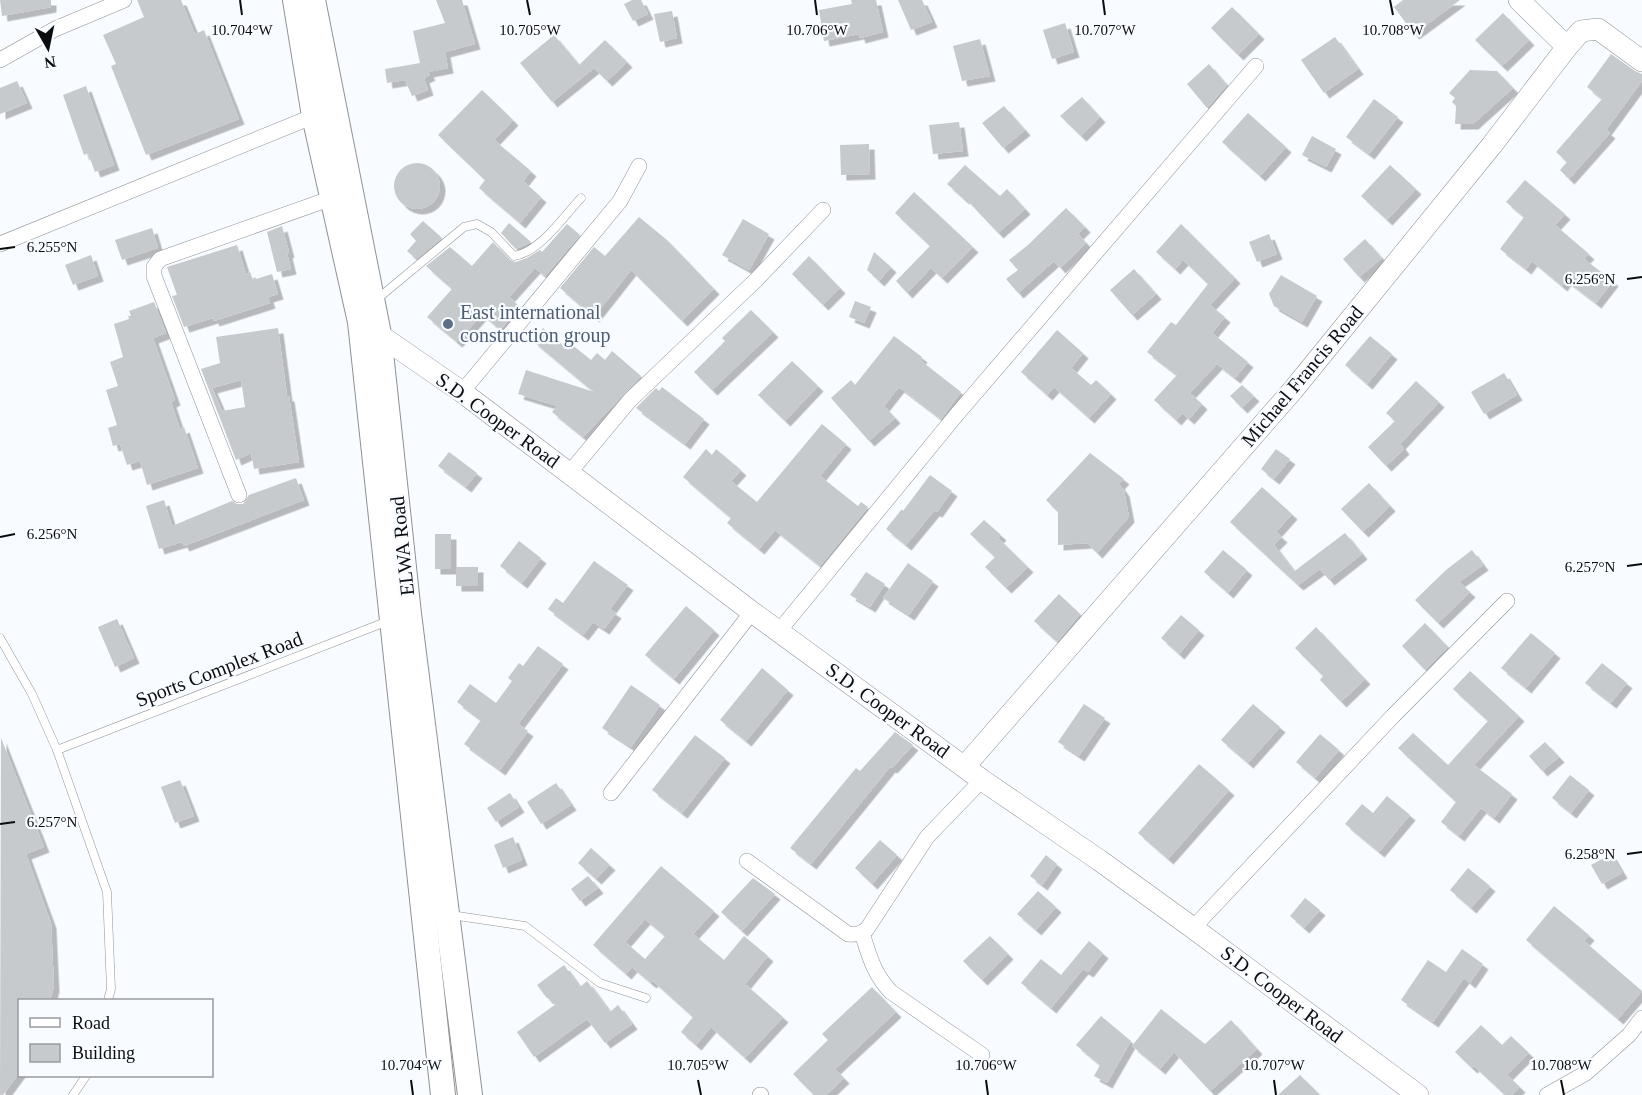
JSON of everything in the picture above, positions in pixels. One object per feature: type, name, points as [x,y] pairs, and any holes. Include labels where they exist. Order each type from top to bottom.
[{"type":"main road","name":"ELWA Road","points":[[295,0],[314,116],[332,198],[370,320],[392,619],[443,1095]]},
{"type":"main road","name":"ELWA Road","points":[[314,0],[370,320],[470,1095]]},
{"type":"street","points":[[0,60],[55,29],[124,0]]},
{"type":"street","points":[[1519,0],[1567,47]]},
{"type":"street","name":"Michael Francis Road","points":[[974,773],[1293,390],[1581,32],[1598,29],[1642,61]]},
{"type":"street","points":[[778,631],[958,413],[1256,66]]},
{"type":"street","points":[[0,244],[314,116]]},
{"type":"street","points":[[462,392],[620,201],[639,166]]},
{"type":"street","points":[[238,495],[154,276],[154,267],[160,259],[332,198]]},
{"type":"street","points":[[570,472],[630,400],[756,280],[823,210]]},
{"type":"street","name":"S.D. Cooper Road","points":[[370,320],[778,631],[1193,928],[1418,1095]]},
{"type":"street","points":[[1193,928],[1393,716],[1506,601]]},
{"type":"street","points":[[611,793],[753,612]]},
{"type":"street","points":[[747,861],[848,934],[862,933],[867,929],[927,837],[974,773]]},
{"type":"street","points":[[862,933],[873,968],[891,992],[982,1055]]},
{"type":"street","points":[[1547,1095],[1586,1073],[1629,1035],[1642,1018]]},
{"type":"lane","points":[[370,320],[464,227],[477,224],[491,232],[514,256],[525,255],[537,246],[581,198]]},
{"type":"lane","name":"Sports Complex Road","points":[[57,750],[392,619]]},
{"type":"lane","points":[[0,638],[32,694],[57,750],[108,892],[111,989],[108,999]]},
{"type":"lane","points":[[448,915],[525,926],[600,983],[646,998]]},
{"type":"lane","points":[[73,1095],[85,1077]]},
{"type":"building","points":[[0,0],[51,0],[51,7],[2,16]]},
{"type":"building","points":[[137,0],[181,0],[195,34],[204,30],[239,119],[146,155],[111,66],[116,64],[103,35],[144,17]]},
{"type":"building","points":[[436,0],[462,0],[475,44],[445,52],[448,68],[428,72],[430,75],[424,78],[428,90],[412,96],[405,80],[387,83],[385,69],[420,63],[413,31],[445,23]]},
{"type":"building","points":[[632,0],[641,0],[648,14],[633,21],[624,4]]},
{"type":"building","points":[[851,0],[876,0],[883,32],[860,38],[859,34],[824,41],[819,10],[852,4]]},
{"type":"building","points":[[898,0],[922,0],[932,22],[911,30]]},
{"type":"building","points":[[1403,0],[1460,0],[1414,34],[1394,7]]},
{"type":"building","points":[[1232,7],[1259,34],[1238,55],[1211,28]]},
{"type":"building","points":[[672,11],[677,38],[660,42],[654,14]]},
{"type":"building","points":[[1503,13],[1529,40],[1502,66],[1475,40]]},
{"type":"building","points":[[1065,23],[1074,52],[1052,59],[1043,30]]},
{"type":"building","points":[[554,35],[579,65],[605,40],[627,62],[607,81],[594,68],[552,102],[520,63]]},
{"type":"building","points":[[1335,37],[1358,69],[1324,93],[1301,60]]},
{"type":"building","points":[[980,39],[990,76],[962,81],[953,46]]},
{"type":"building","points":[[1611,54],[1642,74],[1642,81],[1606,130],[1610,133],[1569,179],[1560,170],[1567,162],[1556,152],[1602,99],[1587,87]]},
{"type":"building","points":[[1209,64],[1227,85],[1207,108],[1187,84]]},
{"type":"building","points":[[1470,70],[1497,71],[1513,88],[1473,124],[1455,124],[1456,106],[1452,102],[1455,98],[1449,93]]},
{"type":"building","points":[[17,81],[27,103],[0,114],[0,88]]},
{"type":"building","points":[[86,86],[114,165],[95,172],[88,153],[84,155],[63,95]]},
{"type":"building","points":[[482,90],[513,120],[494,140],[531,171],[523,181],[541,197],[520,223],[479,188],[485,180],[438,135]]},
{"type":"building","points":[[1082,97],[1100,117],[1081,136],[1060,116]]},
{"type":"building","points":[[1374,99],[1398,117],[1369,154],[1346,137]]},
{"type":"building","points":[[1004,106],[1025,130],[1003,148],[982,123]]},
{"type":"building","points":[[1248,113],[1286,147],[1260,176],[1222,142]]},
{"type":"building","points":[[959,122],[963,151],[933,154],[929,125]]},
{"type":"building","points":[[1312,136],[1336,149],[1326,167],[1302,155]]},
{"type":"building","points":[[869,144],[870,174],[841,175],[840,145]]},
{"type":"building","points":[[417,163],[433,170],[440,186],[433,202],[417,209],[401,202],[394,186],[401,170]]},
{"type":"building","points":[[965,165],[1000,196],[1007,189],[1025,209],[998,233],[965,198],[947,184]]},
{"type":"building","points":[[1390,165],[1416,189],[1387,220],[1361,196]]},
{"type":"building","points":[[1525,180],[1565,214],[1555,225],[1589,254],[1584,259],[1613,281],[1596,303],[1566,280],[1562,286],[1532,261],[1526,269],[1500,249],[1524,217],[1506,202]]},
{"type":"building","points":[[914,192],[973,247],[942,278],[931,268],[907,293],[896,281],[930,246],[895,213]]},
{"type":"building","points":[[1066,208],[1085,227],[1078,234],[1086,243],[1060,268],[1054,261],[1018,293],[1006,279],[1018,270],[1009,260]]},
{"type":"building","points":[[639,217],[667,240],[714,289],[682,321],[631,270],[594,317],[560,288],[594,247],[605,256]]},
{"type":"building","points":[[743,219],[769,234],[749,270],[722,255]]},
{"type":"building","points":[[423,221],[442,238],[416,259],[407,251],[416,241],[410,234]]},
{"type":"building","points":[[509,223],[531,242],[516,249],[501,233]]},
{"type":"building","points":[[567,224],[580,235],[545,276],[535,268],[509,297],[520,307],[500,330],[482,314],[457,342],[427,317],[452,289],[426,266],[450,247],[472,266],[493,242],[510,260],[516,262],[540,250],[542,252]]},
{"type":"building","points":[[1181,224],[1235,278],[1210,305],[1225,317],[1212,333],[1248,362],[1235,378],[1217,364],[1190,393],[1202,404],[1189,419],[1182,413],[1176,420],[1154,400],[1177,375],[1147,352],[1171,322],[1176,325],[1208,284],[1183,260],[1175,269],[1156,252]]},
{"type":"building","points":[[282,226],[291,269],[277,272],[267,232]]},
{"type":"building","points":[[152,228],[158,248],[122,260],[115,240]]},
{"type":"building","points":[[1269,234],[1277,254],[1257,262],[1249,242]]},
{"type":"building","points":[[1365,239],[1382,258],[1359,277],[1343,259]]},
{"type":"building","points":[[237,245],[246,274],[250,272],[253,280],[272,274],[278,294],[268,297],[270,303],[214,321],[213,318],[184,327],[172,296],[177,295],[167,267]]},
{"type":"building","points":[[874,252],[891,267],[879,281],[867,270]]},
{"type":"building","points":[[91,255],[98,276],[73,285],[65,265]]},
{"type":"building","points":[[809,256],[840,288],[823,305],[792,274]]},
{"type":"building","points":[[1134,269],[1156,294],[1132,315],[1110,290]]},
{"type":"building","points":[[1281,275],[1317,296],[1302,322],[1274,306],[1269,294]]},
{"type":"building","points":[[855,301],[871,307],[864,323],[849,317]]},
{"type":"building","points":[[154,302],[166,333],[153,338],[175,400],[171,402],[180,429],[184,427],[198,468],[147,485],[140,461],[127,465],[120,444],[113,446],[108,428],[117,425],[106,390],[118,386],[110,362],[123,357],[114,324],[129,319],[128,316],[131,316],[129,311]]},
{"type":"building","points":[[751,310],[773,332],[712,390],[694,372],[725,341],[722,338]]},
{"type":"building","points":[[278,328],[299,462],[254,469],[251,453],[236,460],[201,369],[220,363],[216,337]],"holes":[[[241,380],[245,407],[222,411],[212,388]]]},
{"type":"building","points":[[543,328],[566,348],[570,343],[591,360],[597,353],[605,360],[612,351],[641,376],[583,437],[552,412],[557,406],[518,394],[526,370],[594,392],[533,341]]},
{"type":"building","points":[[1057,330],[1083,353],[1071,368],[1091,385],[1096,380],[1111,394],[1089,418],[1054,387],[1047,395],[1021,372]]},
{"type":"building","points":[[894,336],[922,357],[920,360],[961,392],[941,419],[899,387],[884,406],[895,418],[869,441],[831,398],[851,380],[855,385]]},
{"type":"building","points":[[1370,336],[1392,354],[1367,384],[1345,365]]},
{"type":"building","points":[[792,361],[818,386],[785,421],[758,395]]},
{"type":"building","points":[[1504,373],[1517,395],[1484,414],[1471,392]]},
{"type":"building","points":[[1416,381],[1439,402],[1400,444],[1404,449],[1386,466],[1368,447],[1395,421],[1386,413]]},
{"type":"building","points":[[1242,385],[1254,396],[1242,408],[1230,396]]},
{"type":"building","points":[[662,387],[704,419],[685,444],[636,408],[656,388],[659,391]]},
{"type":"building","points":[[822,424],[846,444],[820,476],[858,506],[861,502],[868,507],[820,566],[775,530],[759,549],[727,523],[731,518],[683,477],[706,449],[712,455],[716,449],[741,470],[731,481],[757,502]]},
{"type":"building","points":[[1276,449],[1290,459],[1274,479],[1261,469]]},
{"type":"building","points":[[449,452],[477,473],[466,487],[438,466]]},
{"type":"building","points":[[1090,453],[1124,479],[1119,484],[1124,491],[1129,517],[1097,553],[1087,543],[1058,545],[1058,512],[1046,500]]},
{"type":"building","points":[[930,475],[952,491],[937,512],[934,511],[906,545],[886,529],[902,509],[903,511]]},
{"type":"building","points":[[296,478],[304,500],[184,546],[182,542],[159,549],[146,506],[164,500],[172,526],[232,501],[243,504],[249,495]]},
{"type":"building","points":[[1369,483],[1390,506],[1363,532],[1341,509]]},
{"type":"building","points":[[1262,487],[1292,514],[1276,532],[1282,537],[1274,545],[1294,571],[1288,576],[1230,522]]},
{"type":"building","points":[[984,520],[1001,535],[998,538],[1028,567],[1006,588],[985,567],[995,557],[970,534]]},
{"type":"building","points":[[1345,533],[1362,554],[1329,580],[1320,569],[1298,585],[1288,576]]},
{"type":"building","points":[[435,534],[451,534],[451,569],[435,569]]},
{"type":"building","points":[[519,541],[541,558],[522,583],[500,566]]},
{"type":"building","points":[[1223,550],[1247,570],[1228,593],[1204,572]]},
{"type":"building","points":[[1472,550],[1483,565],[1459,582],[1470,592],[1438,623],[1415,600],[1446,570]]},
{"type":"building","points":[[594,561],[628,585],[610,609],[616,613],[604,629],[593,622],[583,635],[548,609],[556,598],[563,603]]},
{"type":"building","points":[[908,563],[933,581],[909,615],[883,598]]},
{"type":"building","points":[[456,567],[478,567],[478,586],[456,586]]},
{"type":"building","points":[[866,572],[885,584],[870,607],[850,595]]},
{"type":"building","points":[[1059,594],[1080,614],[1057,642],[1034,621]]},
{"type":"building","points":[[686,606],[714,630],[674,679],[645,655]]},
{"type":"building","points":[[1181,615],[1199,630],[1179,654],[1161,638]]},
{"type":"building","points":[[117,619],[134,658],[115,667],[98,627]]},
{"type":"building","points":[[1425,623],[1448,647],[1425,670],[1402,646]]},
{"type":"building","points":[[1316,627],[1365,679],[1341,702],[1320,680],[1323,676],[1295,648]]},
{"type":"building","points":[[1531,633],[1555,653],[1526,688],[1501,668]]},
{"type":"building","points":[[538,646],[563,664],[518,724],[528,731],[500,770],[464,744],[481,720],[457,702],[470,684],[496,703],[512,681],[508,678],[519,663],[523,666]]},
{"type":"building","points":[[1602,663],[1627,683],[1611,703],[1585,683]]},
{"type":"building","points":[[762,668],[788,690],[746,741],[720,720]]},
{"type":"building","points":[[1470,671],[1519,716],[1474,765],[1512,794],[1494,818],[1481,808],[1459,836],[1441,822],[1456,802],[1398,748],[1413,733],[1448,765],[1488,721],[1453,689]]},
{"type":"building","points":[[631,685],[660,705],[631,747],[602,728]]},
{"type":"building","points":[[1084,704],[1105,718],[1079,756],[1058,742]]},
{"type":"building","points":[[1253,704],[1280,727],[1248,763],[1221,740]]},
{"type":"building","points":[[895,732],[913,745],[892,768],[890,767],[811,864],[790,848],[856,768],[860,771]]},
{"type":"building","points":[[1320,734],[1339,750],[1315,778],[1296,762]]},
{"type":"building","points":[[695,735],[725,758],[682,813],[652,790]]},
{"type":"building","points":[[1,738],[44,847],[26,854],[51,923],[54,987],[50,999],[18,999],[18,1075],[3,1095],[0,1095]]},
{"type":"building","points":[[1545,742],[1559,757],[1542,771],[1529,756]]},
{"type":"building","points":[[1199,764],[1229,790],[1168,859],[1138,833]]},
{"type":"building","points":[[1570,775],[1589,790],[1571,813],[1552,798]]},
{"type":"building","points":[[180,780],[194,816],[175,823],[161,787]]},
{"type":"building","points":[[556,783],[571,805],[541,824],[527,802]]},
{"type":"building","points":[[510,793],[519,807],[496,822],[487,808]]},
{"type":"building","points":[[1387,796],[1410,815],[1379,852],[1345,824],[1362,804],[1373,813]]},
{"type":"building","points":[[513,837],[522,860],[503,868],[494,845]]},
{"type":"building","points":[[880,840],[897,855],[872,884],[855,868]]},
{"type":"building","points":[[591,848],[610,865],[596,879],[578,863]]},
{"type":"building","points":[[1611,854],[1622,873],[1602,884],[1591,865]]},
{"type":"building","points":[[1046,855],[1057,864],[1042,885],[1030,876]]},
{"type":"building","points":[[661,866],[714,911],[693,934],[724,960],[744,936],[768,956],[745,984],[783,1017],[745,1058],[711,1027],[696,1045],[681,1032],[693,1017],[653,981],[651,983],[632,967],[626,974],[593,945]],"holes":[[[645,919],[665,936],[645,959],[625,942]]]},
{"type":"building","points":[[1468,868],[1490,886],[1471,908],[1450,890]]},
{"type":"building","points":[[588,876],[598,888],[580,901],[571,889]]},
{"type":"building","points":[[753,878],[775,894],[742,931],[721,912]]},
{"type":"building","points":[[1038,891],[1056,907],[1036,930],[1017,914]]},
{"type":"building","points":[[1305,898],[1320,910],[1304,928],[1290,916]]},
{"type":"building","points":[[1554,906],[1589,935],[1584,941],[1642,991],[1618,1019],[1526,940]]},
{"type":"building","points":[[990,936],[1008,954],[982,980],[963,961]]},
{"type":"building","points":[[1089,941],[1103,953],[1088,972],[1083,969],[1051,1008],[1021,983],[1041,959],[1061,975]]},
{"type":"building","points":[[1462,949],[1483,964],[1470,983],[1464,978],[1433,1022],[1401,1000],[1428,960],[1446,972]]},
{"type":"building","points":[[564,965],[580,987],[587,981],[610,1012],[618,1005],[632,1024],[605,1043],[587,1019],[534,1057],[517,1032],[556,1004],[546,997],[537,985]]},
{"type":"building","points":[[872,987],[896,1012],[835,1069],[844,1078],[826,1095],[814,1095],[793,1074],[828,1040],[822,1034]]},
{"type":"building","points":[[1161,1009],[1205,1044],[1231,1020],[1257,1049],[1210,1091],[1174,1052],[1160,1069],[1132,1046]]},
{"type":"building","points":[[1101,1016],[1131,1041],[1107,1083],[1094,1076],[1100,1065],[1076,1045]]},
{"type":"building","points":[[1481,1025],[1502,1045],[1511,1036],[1529,1053],[1507,1075],[1520,1087],[1512,1095],[1505,1095],[1455,1052]]},
{"type":"building","points":[[1300,1075],[1320,1095],[1278,1095]]},
{"type":"place","name":"East international construction group","points":[[448,324]]}]
